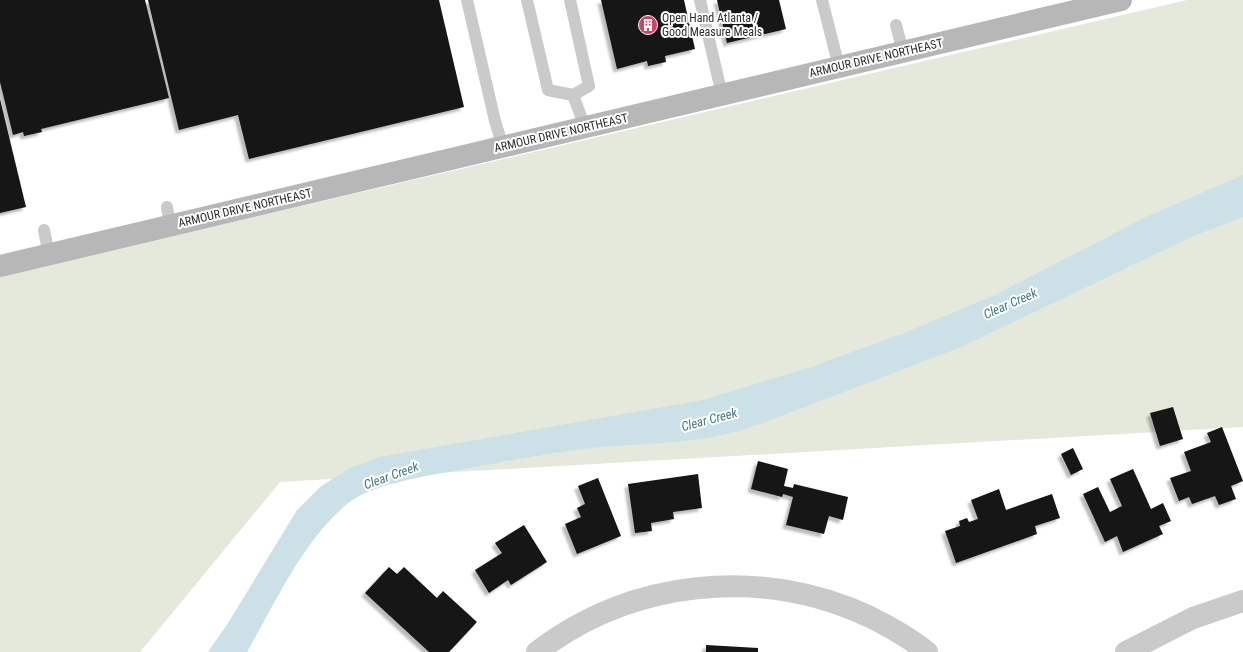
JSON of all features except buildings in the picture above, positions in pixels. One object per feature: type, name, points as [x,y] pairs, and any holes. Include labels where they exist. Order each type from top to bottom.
[{"type":"street","name":"ARMOUR DRIVE NORTHEAST","points":[[0,266],[49,255],[169,217],[503,147],[1114,1]]},
{"type":"street","points":[[537,652],[552,640],[591,618],[627,603],[670,592],[714,586],[764,588],[808,595],[853,609],[889,626],[927,652]]},
{"type":"street","points":[[1126,652],[1194,618],[1243,601]]},
{"type":"lane","points":[[467,0],[495,121],[503,147]]},
{"type":"lane","points":[[527,0],[548,90],[573,95],[589,86],[570,0]]},
{"type":"lane","points":[[700,0],[722,95]]},
{"type":"lane","points":[[822,0],[839,67]]},
{"type":"lane","points":[[896,26],[903,52]]},
{"type":"lane","points":[[573,95],[585,127]]},
{"type":"lane","points":[[44,230],[49,255]]},
{"type":"shaded area","points":[[1187,0],[1243,0],[1243,427],[280,482],[140,652],[0,652],[0,276]]},
{"type":"water","name":"Clear Creek","points":[[1243,175],[1243,217],[1196,235],[959,348],[747,429],[694,440],[566,451],[436,474],[395,483],[368,492],[347,504],[316,536],[291,574],[247,652],[208,652],[228,623],[297,510],[320,487],[348,469],[379,457],[703,400],[811,367],[904,333],[995,295],[1148,216]]},
{"type":"place","name":"Open Hand Atlanta / Good Measure Meals","points":[[648,25]]}]
